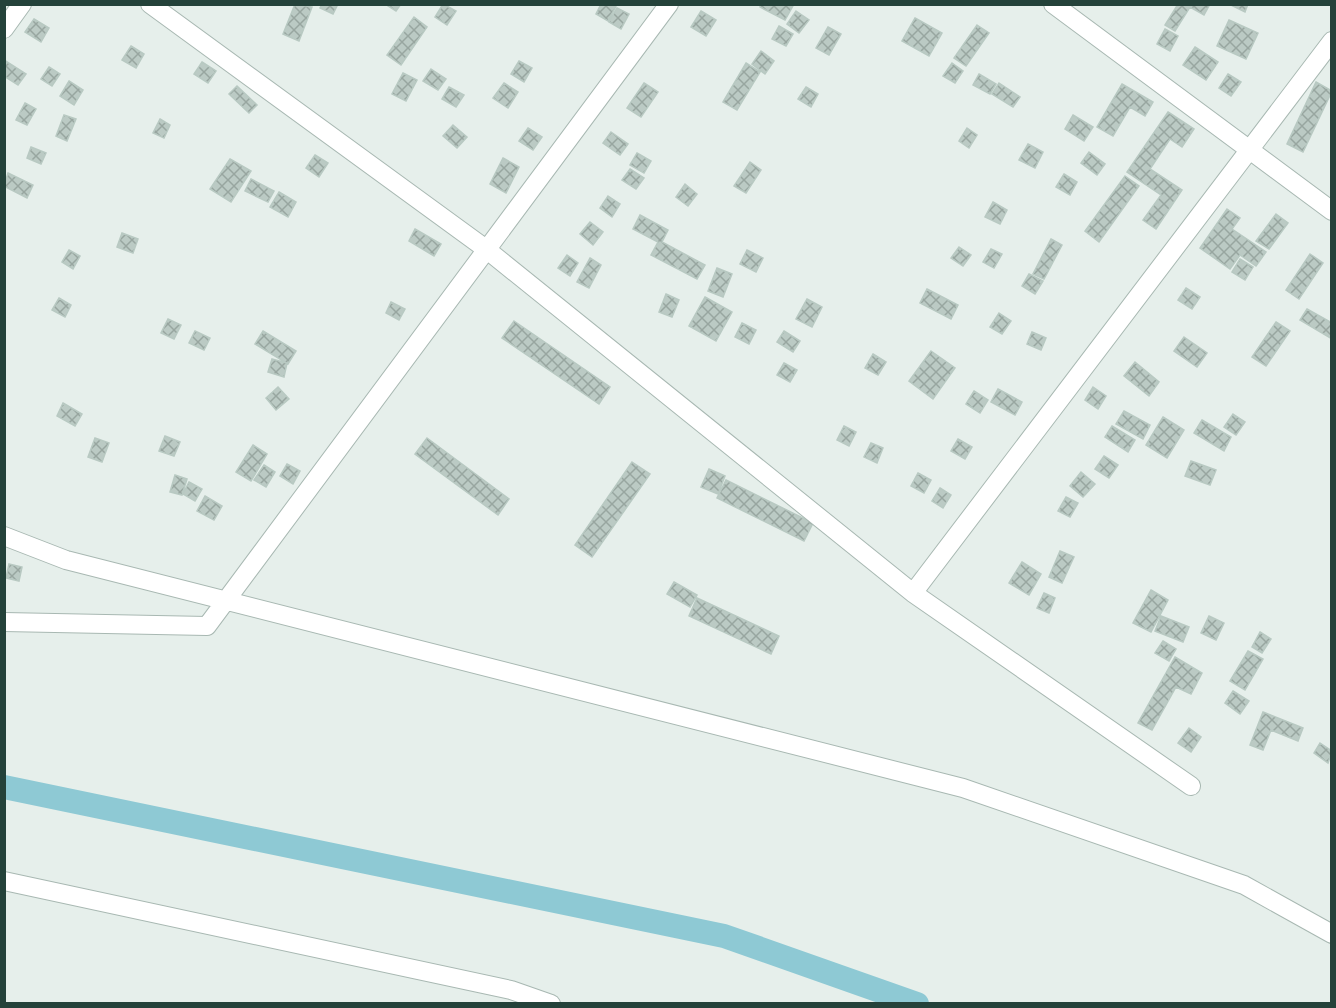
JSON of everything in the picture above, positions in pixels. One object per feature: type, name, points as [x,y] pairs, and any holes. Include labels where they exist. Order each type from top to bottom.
[{"type":"street","points":[[4,28],[22,4]]},
{"type":"street","points":[[150,4],[486,249],[913,593],[1191,786]]},
{"type":"street","points":[[4,622],[207,626],[669,4]]},
{"type":"street","points":[[1053,4],[1332,211]]},
{"type":"street","points":[[913,593],[1332,41]]},
{"type":"street","points":[[4,536],[66,560],[963,788],[1244,885],[1332,934]]},
{"type":"street","points":[[4,881],[511,990],[551,1004]]},
{"type":"building","points":[[295,4],[312,7],[299,41],[283,34]]},
{"type":"building","points":[[322,4],[338,4],[333,14],[320,8]]},
{"type":"building","points":[[385,4],[401,4],[396,11]]},
{"type":"building","points":[[443,4],[456,11],[447,25],[435,17]]},
{"type":"building","points":[[601,4],[616,6],[608,21],[596,14]]},
{"type":"building","points":[[761,4],[794,4],[785,20],[760,7]]},
{"type":"building","points":[[1178,4],[1210,4],[1204,15],[1190,7],[1175,31],[1165,25]]},
{"type":"building","points":[[1229,4],[1248,4],[1245,12]]},
{"type":"building","points":[[617,8],[629,14],[621,29],[609,22]]},
{"type":"building","points":[[701,11],[716,20],[706,36],[691,27]]},
{"type":"building","points":[[796,11],[809,20],[799,33],[787,24]]},
{"type":"building","points":[[414,17],[427,27],[401,65],[387,55]]},
{"type":"building","points":[[915,18],[942,33],[929,56],[902,41]]},
{"type":"building","points":[[34,19],[49,28],[41,42],[25,32]]},
{"type":"building","points":[[1229,20],[1258,33],[1246,59],[1217,46]]},
{"type":"building","points":[[977,25],[989,33],[966,66],[954,58]]},
{"type":"building","points":[[779,26],[793,34],[786,46],[772,39]]},
{"type":"building","points":[[828,27],[841,34],[829,55],[816,48]]},
{"type":"building","points":[[1165,29],[1178,36],[1170,51],[1157,44]]},
{"type":"building","points":[[131,46],[144,54],[136,68],[122,60]]},
{"type":"building","points":[[1195,47],[1218,62],[1206,80],[1183,65]]},
{"type":"building","points":[[761,51],[774,61],[765,74],[752,64]]},
{"type":"building","points":[[4,60],[26,74],[18,85],[4,76]]},
{"type":"building","points":[[519,61],[532,68],[524,82],[511,74]]},
{"type":"building","points":[[202,62],[216,71],[208,83],[194,74]]},
{"type":"building","points":[[746,63],[760,72],[737,110],[723,102]]},
{"type":"building","points":[[952,63],[963,71],[955,83],[943,76]]},
{"type":"building","points":[[49,67],[60,74],[52,86],[41,79]]},
{"type":"building","points":[[431,69],[446,79],[438,90],[423,81]]},
{"type":"building","points":[[403,73],[417,80],[406,101],[392,94]]},
{"type":"building","points":[[979,74],[996,84],[990,94],[973,85]]},
{"type":"building","points":[[1228,74],[1241,82],[1231,96],[1219,88]]},
{"type":"building","points":[[69,81],[83,90],[74,105],[60,96]]},
{"type":"building","points":[[1316,82],[1332,91],[1303,152],[1287,144]]},
{"type":"building","points":[[504,83],[518,92],[508,108],[493,98]]},
{"type":"building","points":[[644,83],[658,92],[641,117],[627,108]]},
{"type":"building","points":[[999,83],[1020,97],[1013,107],[992,94]]},
{"type":"building","points":[[1122,84],[1153,102],[1145,116],[1130,107],[1113,136],[1097,127]]},
{"type":"building","points":[[237,86],[257,105],[249,113],[229,94]]},
{"type":"building","points":[[449,87],[464,95],[456,107],[442,99]]},
{"type":"building","points":[[806,87],[818,94],[811,107],[798,99]]},
{"type":"building","points":[[25,103],[36,109],[27,125],[16,120]]},
{"type":"building","points":[[1168,112],[1194,129],[1182,147],[1170,139],[1150,169],[1182,190],[1156,229],[1143,220],[1161,195],[1127,172]]},
{"type":"building","points":[[64,115],[76,119],[67,141],[56,136]]},
{"type":"building","points":[[1073,115],[1093,127],[1084,141],[1065,129]]},
{"type":"building","points":[[160,119],[170,125],[164,138],[153,133]]},
{"type":"building","points":[[453,125],[467,137],[457,148],[443,136]]},
{"type":"building","points":[[528,128],[542,137],[533,150],[519,141]]},
{"type":"building","points":[[967,128],[977,135],[969,148],[959,141]]},
{"type":"building","points":[[611,132],[628,144],[620,155],[603,143]]},
{"type":"building","points":[[1028,144],[1043,152],[1035,168],[1019,160]]},
{"type":"building","points":[[31,147],[46,153],[41,164],[27,158]]},
{"type":"building","points":[[1089,152],[1105,164],[1097,175],[1081,163]]},
{"type":"building","points":[[637,153],[651,161],[644,173],[630,165]]},
{"type":"building","points":[[315,155],[328,163],[319,177],[306,168]]},
{"type":"building","points":[[503,158],[519,167],[506,193],[490,184]]},
{"type":"building","points":[[230,159],[251,171],[231,202],[210,189]]},
{"type":"building","points":[[750,162],[761,170],[746,193],[734,186]]},
{"type":"building","points":[[630,169],[644,178],[636,189],[622,180]]},
{"type":"building","points":[[8,173],[33,185],[27,198],[4,186]]},
{"type":"building","points":[[1064,174],[1077,182],[1070,195],[1056,187]]},
{"type":"building","points":[[1125,176],[1139,186],[1099,242],[1085,231]]},
{"type":"building","points":[[251,179],[274,191],[268,202],[245,191]]},
{"type":"building","points":[[685,184],[697,194],[688,206],[676,197]]},
{"type":"building","points":[[279,192],[296,202],[288,217],[270,207]]},
{"type":"building","points":[[608,196],[620,204],[612,217],[600,208]]},
{"type":"building","points":[[993,202],[1007,210],[1000,224],[985,217]]},
{"type":"building","points":[[1227,209],[1240,218],[1232,229],[1266,252],[1256,266],[1240,255],[1230,269],[1200,248]]},
{"type":"building","points":[[1276,214],[1288,223],[1269,249],[1256,241]]},
{"type":"building","points":[[640,215],[668,230],[662,242],[705,265],[697,279],[651,255],[658,242],[633,229]]},
{"type":"building","points":[[590,222],[603,232],[593,245],[580,234]]},
{"type":"building","points":[[415,229],[441,244],[434,256],[409,241]]},
{"type":"building","points":[[122,233],[138,239],[133,253],[117,247]]},
{"type":"building","points":[[1051,239],[1062,245],[1044,279],[1033,274]]},
{"type":"building","points":[[959,247],[971,255],[963,266],[951,258]]},
{"type":"building","points":[[991,249],[1002,254],[994,268],[983,262]]},
{"type":"building","points":[[69,250],[80,256],[73,269],[62,262]]},
{"type":"building","points":[[747,250],[763,258],[756,272],[740,264]]},
{"type":"building","points":[[1310,254],[1323,263],[1299,299],[1286,290]]},
{"type":"building","points":[[567,255],[578,263],[570,276],[558,268]]},
{"type":"building","points":[[590,258],[601,265],[589,288],[577,282]]},
{"type":"building","points":[[1240,259],[1253,267],[1245,280],[1232,272]]},
{"type":"building","points":[[717,268],[732,274],[723,297],[708,291]]},
{"type":"building","points":[[1029,274],[1043,281],[1035,294],[1022,286]]},
{"type":"building","points":[[1186,288],[1200,297],[1192,309],[1178,300]]},
{"type":"building","points":[[927,289],[958,305],[951,319],[920,303]]},
{"type":"building","points":[[666,294],[679,300],[672,317],[659,312]]},
{"type":"building","points":[[705,297],[732,312],[716,341],[689,326]]},
{"type":"building","points":[[59,298],[71,305],[65,317],[52,310]]},
{"type":"building","points":[[807,299],[822,307],[812,327],[796,319]]},
{"type":"building","points":[[391,302],[405,309],[399,320],[386,313]]},
{"type":"building","points":[[1307,309],[1332,323],[1332,339],[1300,320]]},
{"type":"building","points":[[999,313],[1011,321],[1002,334],[990,327]]},
{"type":"building","points":[[168,319],[181,325],[174,339],[161,333]]},
{"type":"building","points":[[514,321],[610,387],[599,404],[502,338]]},
{"type":"building","points":[[1276,322],[1290,331],[1266,366],[1252,357]]},
{"type":"building","points":[[742,323],[756,330],[749,344],[735,337]]},
{"type":"building","points":[[195,331],[210,338],[204,350],[189,343]]},
{"type":"building","points":[[263,331],[296,351],[288,364],[255,344]]},
{"type":"building","points":[[784,331],[800,341],[793,352],[777,342]]},
{"type":"building","points":[[1032,332],[1046,338],[1041,350],[1027,344]]},
{"type":"building","points":[[1184,337],[1207,353],[1197,367],[1174,351]]},
{"type":"building","points":[[931,351],[955,368],[933,399],[909,381]]},
{"type":"building","points":[[873,354],[886,362],[878,375],[865,368]]},
{"type":"building","points":[[272,359],[287,363],[284,377],[268,372]]},
{"type":"building","points":[[1135,362],[1159,382],[1149,396],[1124,376]]},
{"type":"building","points":[[784,363],[797,370],[790,382],[777,375]]},
{"type":"building","points":[[278,387],[289,399],[276,410],[266,398]]},
{"type":"building","points":[[1093,387],[1106,396],[1098,409],[1085,400]]},
{"type":"building","points":[[998,389],[1022,402],[1015,415],[991,402]]},
{"type":"building","points":[[974,391],[988,400],[980,413],[966,404]]},
{"type":"building","points":[[63,403],[82,414],[75,426],[57,416]]},
{"type":"building","points":[[1124,411],[1150,425],[1143,439],[1116,424]]},
{"type":"building","points":[[1233,414],[1245,422],[1236,435],[1224,427]]},
{"type":"building","points":[[1163,417],[1184,430],[1167,458],[1146,445]]},
{"type":"building","points":[[1202,420],[1231,437],[1224,451],[1194,433]]},
{"type":"building","points":[[844,426],[856,432],[849,446],[837,440]]},
{"type":"building","points":[[1112,426],[1135,440],[1128,452],[1105,437]]},
{"type":"building","points":[[165,436],[180,442],[174,456],[159,451]]},
{"type":"building","points":[[95,438],[109,443],[102,462],[88,457]]},
{"type":"building","points":[[427,438],[509,499],[498,515],[415,454]]},
{"type":"building","points":[[958,439],[972,447],[965,459],[951,451]]},
{"type":"building","points":[[871,443],[883,448],[877,463],[864,457]]},
{"type":"building","points":[[253,445],[267,454],[251,481],[236,472]]},
{"type":"building","points":[[1104,456],[1118,465],[1109,478],[1095,469]]},
{"type":"building","points":[[1191,461],[1216,470],[1210,485],[1185,476]]},
{"type":"building","points":[[632,462],[650,474],[592,557],[575,545]]},
{"type":"building","points":[[287,464],[300,471],[293,484],[280,476]]},
{"type":"building","points":[[264,465],[275,472],[266,487],[254,480]]},
{"type":"building","points":[[709,469],[725,476],[718,494],[701,487]]},
{"type":"building","points":[[1081,472],[1095,484],[1083,497],[1070,486]]},
{"type":"building","points":[[918,473],[931,480],[924,493],[911,486]]},
{"type":"building","points":[[175,475],[187,479],[182,495],[170,492]]},
{"type":"building","points":[[726,480],[813,523],[804,541],[717,498]]},
{"type":"building","points":[[189,482],[202,489],[195,501],[183,494]]},
{"type":"building","points":[[940,488],[951,495],[943,508],[932,501]]},
{"type":"building","points":[[205,496],[222,506],[214,520],[197,511]]},
{"type":"building","points":[[1066,497],[1078,503],[1070,517],[1058,511]]},
{"type":"building","points":[[1060,551],[1074,557],[1062,583],[1049,577]]},
{"type":"building","points":[[1022,562],[1041,574],[1029,595],[1009,583]]},
{"type":"building","points":[[9,564],[22,567],[19,581],[6,578]]},
{"type":"building","points":[[674,582],[697,595],[690,607],[667,594]]},
{"type":"building","points":[[1151,590],[1168,600],[1151,632],[1133,623]]},
{"type":"building","points":[[1044,593],[1055,598],[1049,613],[1037,608]]},
{"type":"building","points":[[697,598],[779,636],[771,654],[689,616]]},
{"type":"building","points":[[1161,616],[1189,627],[1183,642],[1155,631]]},
{"type":"building","points":[[1209,616],[1224,623],[1216,640],[1201,633]]},
{"type":"building","points":[[1260,632],[1271,639],[1262,653],[1252,647]]},
{"type":"building","points":[[1163,641],[1176,649],[1169,661],[1155,653]]},
{"type":"building","points":[[1248,651],[1263,659],[1245,690],[1230,681]]},
{"type":"building","points":[[1175,657],[1202,673],[1191,694],[1176,687],[1152,730],[1138,723]]},
{"type":"building","points":[[1233,691],[1249,701],[1240,714],[1225,703]]},
{"type":"building","points":[[1263,712],[1303,728],[1298,741],[1271,730],[1263,750],[1250,745]]},
{"type":"building","points":[[1189,728],[1201,737],[1191,752],[1178,743]]},
{"type":"building","points":[[1320,743],[1332,751],[1328,763],[1314,753]]},
{"type":"waterway","points":[[4,787],[724,936],[917,1004]]}]
